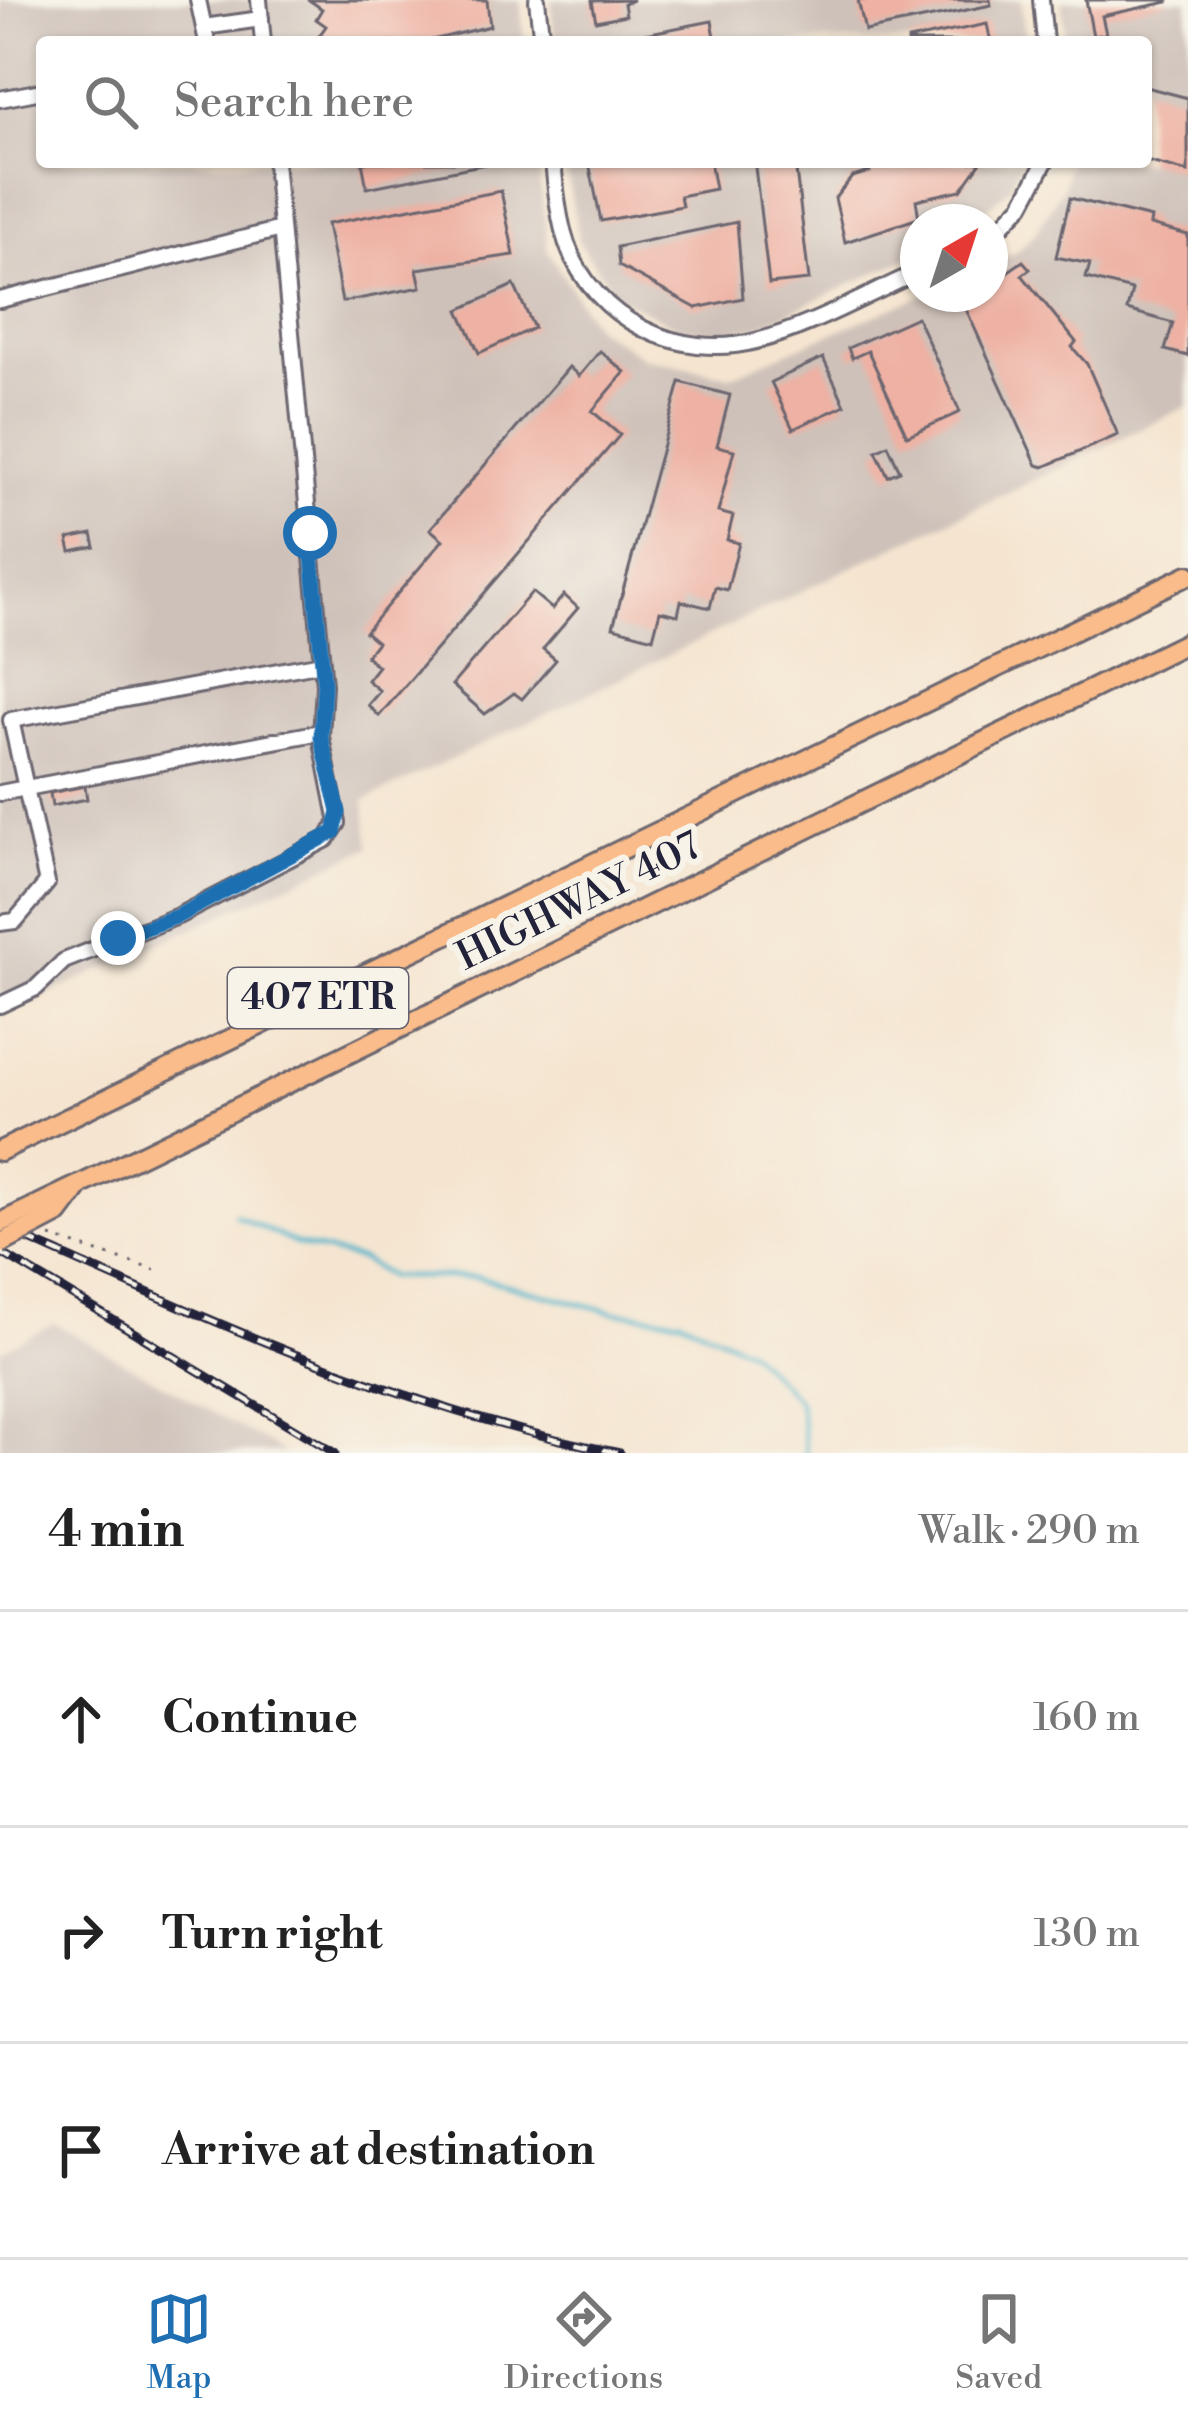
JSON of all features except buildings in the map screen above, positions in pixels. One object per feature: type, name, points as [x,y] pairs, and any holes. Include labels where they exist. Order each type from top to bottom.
[{"type":"highway","name":"HIGHWAY 407","points":[[0,1151],[1188,575]]},
{"type":"highway","name":"HIGHWAY 407","points":[[0,1223],[1188,642]]},
{"type":"highway","points":[[0,1244],[59,1214],[80,1185]]},
{"type":"street","points":[[198,0],[205,34],[261,19]]},
{"type":"street","points":[[259,0],[262,36]]},
{"type":"street","points":[[537,0],[541,36]]},
{"type":"street","points":[[1041,0],[1045,36]]},
{"type":"street","points":[[0,99],[36,92]]},
{"type":"street","points":[[0,1005],[36,988],[64,961],[178,916],[327,839],[339,812],[321,732],[322,663],[276,168]]},
{"type":"street","points":[[554,168],[569,250],[593,289],[636,326],[670,340],[694,346],[756,341],[900,280]]},
{"type":"street","points":[[1008,219],[1022,205],[1042,168]]},
{"type":"street","points":[[0,300],[281,230]]},
{"type":"street","points":[[0,923],[15,921],[46,883],[10,720],[322,663]]},
{"type":"street","points":[[0,793],[321,732]]},
{"type":"path","points":[[42,1233],[155,1270]]},
{"type":"shaded area","points":[[0,0],[520,0],[523,36],[36,36],[36,168],[539,168],[548,251],[595,327],[644,358],[730,376],[900,305],[900,312],[1008,312],[1008,256],[1037,231],[1064,185],[1068,168],[1152,168],[1152,36],[1065,36],[1062,0],[1188,0],[1188,406],[364,801],[370,847],[0,1016]]},
{"type":"shaded area","points":[[551,0],[1021,0],[1024,36],[554,36]]},
{"type":"shaded area","points":[[566,168],[1018,168],[1011,186],[992,204],[900,204],[900,261],[757,327],[717,332],[677,327],[617,296],[579,242]]},
{"type":"shaded area","points":[[54,1323],[284,1453],[0,1453],[0,1351]]},
{"type":"waterway","points":[[235,1215],[296,1244],[362,1260],[390,1277],[476,1277],[613,1312],[681,1319],[749,1350],[799,1401],[806,1453]]},
{"type":"railway","points":[[0,1227],[227,1327],[381,1387],[539,1435],[620,1453]]},
{"type":"railway","points":[[0,1252],[335,1453]]},
{"type":"route","points":[[118,938],[178,916],[334,832],[339,812],[321,737],[324,685],[310,533]]}]
